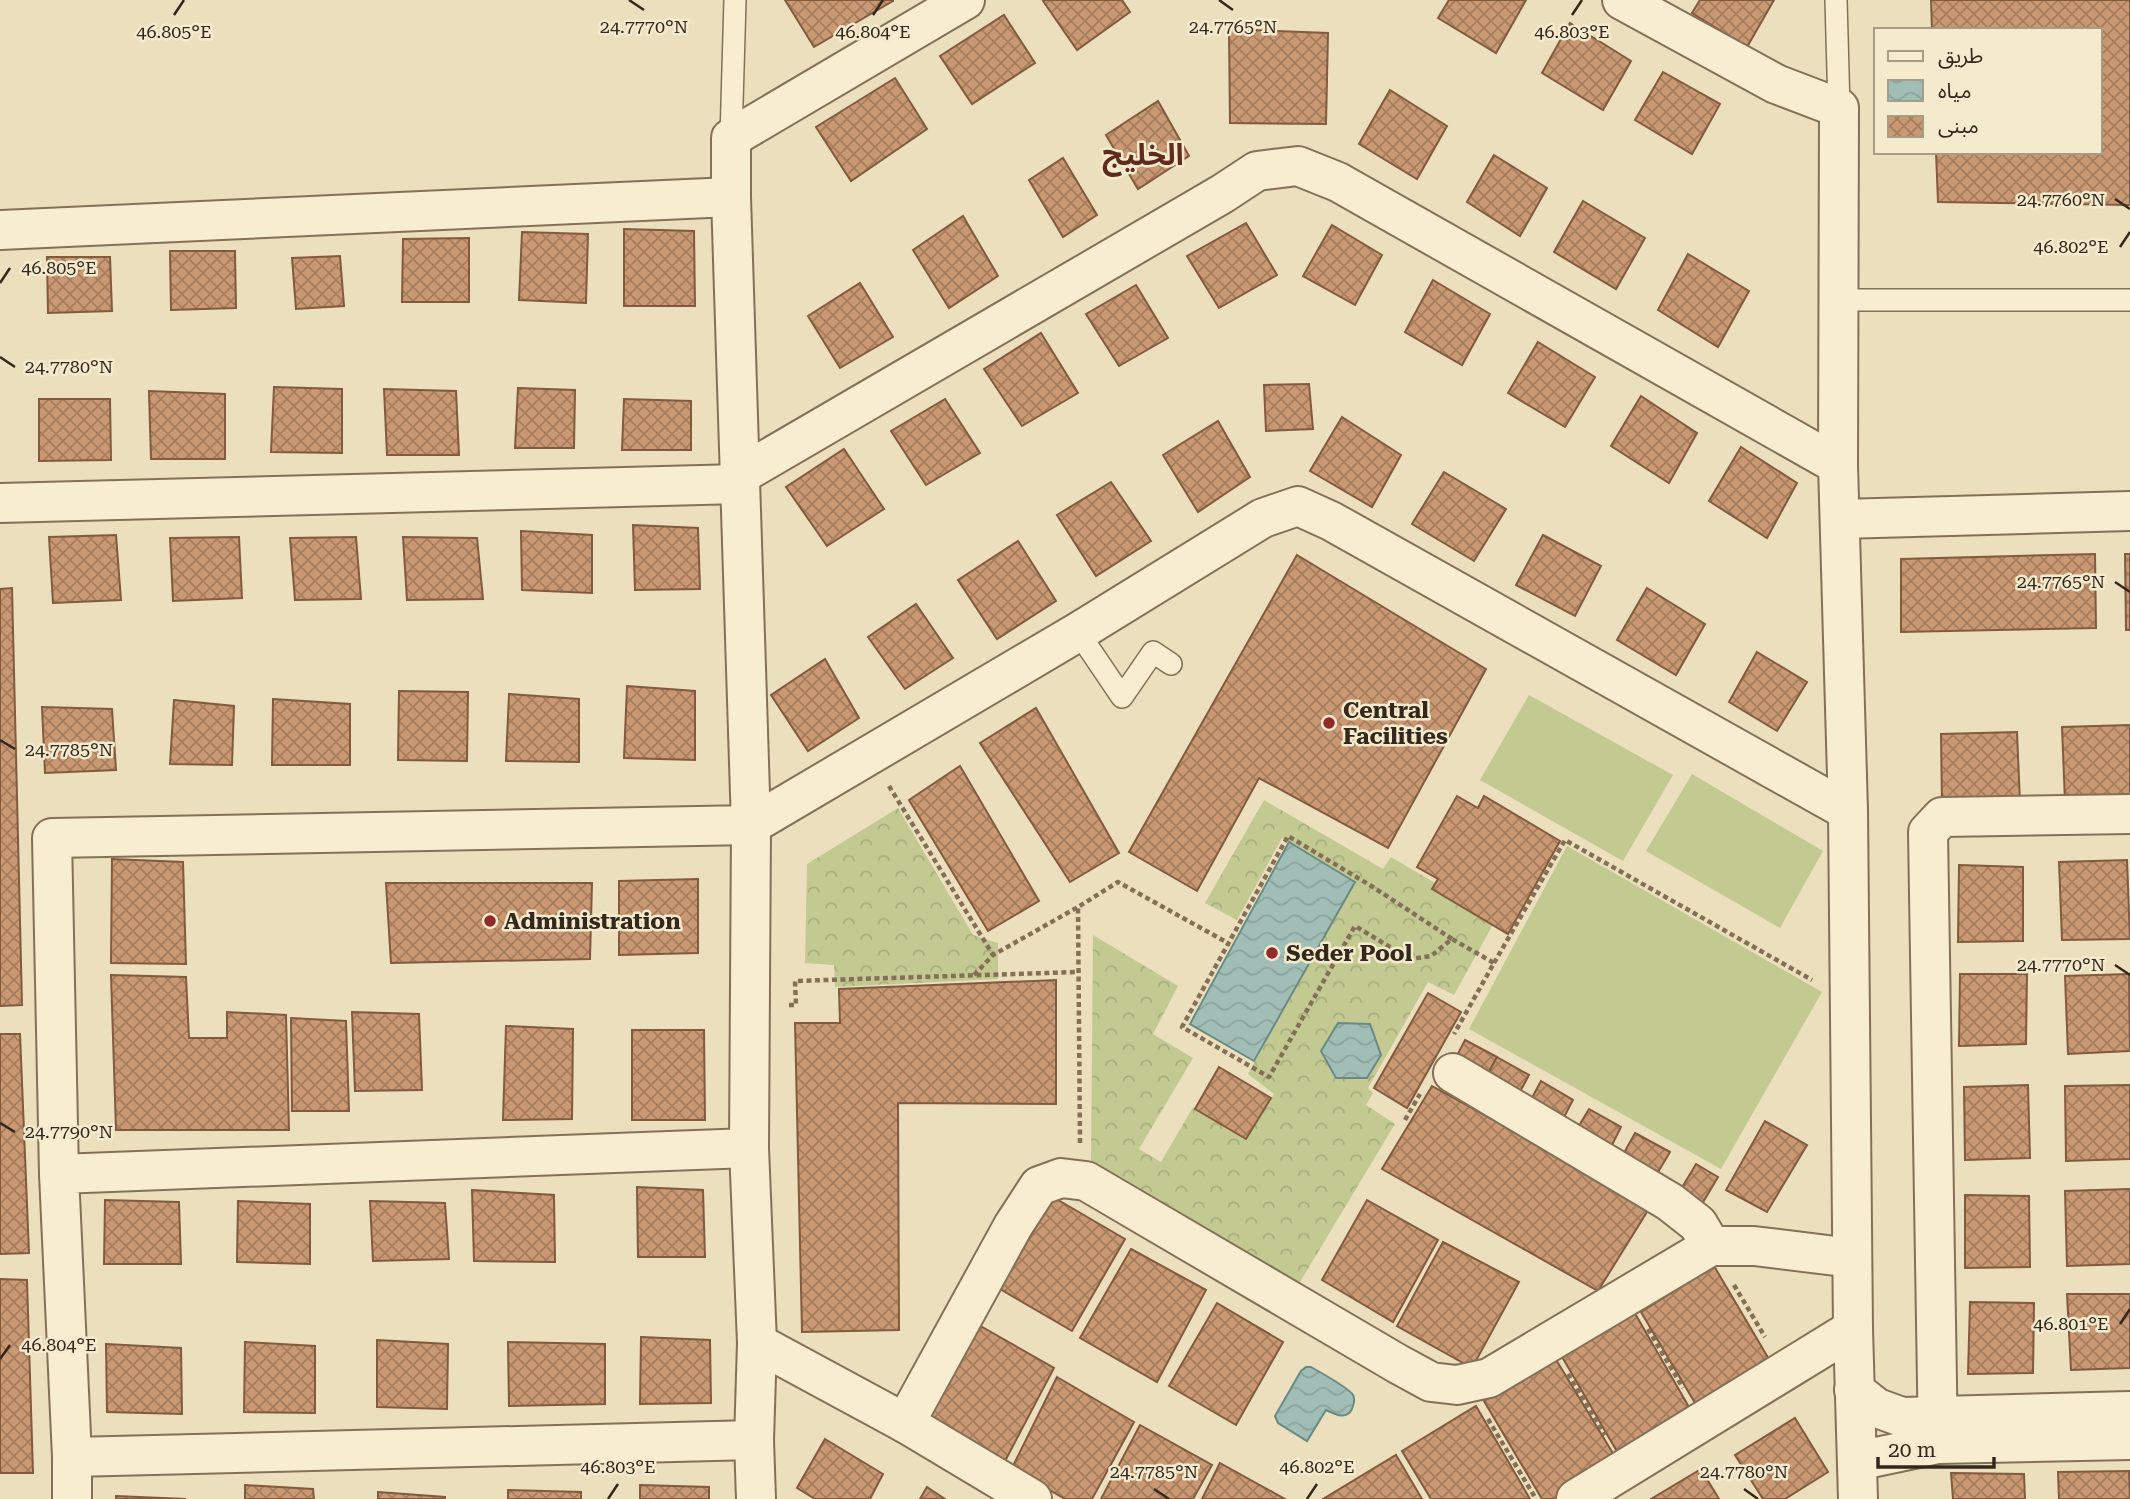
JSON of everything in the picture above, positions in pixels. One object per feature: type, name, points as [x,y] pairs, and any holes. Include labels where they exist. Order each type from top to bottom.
[{"type":"street","points":[[756,1499],[754,1440],[757,1343],[749,1149],[751,825],[731,197],[732,138],[965,0]]},
{"type":"street","points":[[1622,0],[1776,84],[1839,108],[1838,465],[1848,811],[1853,1329],[1858,1499]]},
{"type":"street","points":[[0,503],[740,479],[1223,194],[1257,171],[1298,166],[1338,182],[1838,465]]},
{"type":"street","points":[[0,230],[731,197]]},
{"type":"street","points":[[72,1499],[59,1174],[51,838],[751,825],[1078,632],[1264,518],[1298,506],[1331,521],[1848,811]]},
{"type":"street","points":[[1840,519],[2130,511]]},
{"type":"street","points":[[1939,1430],[1928,832],[1942,817],[2130,814]]},
{"type":"street","points":[[1442,1067],[1670,1202],[1698,1224],[1711,1246]]},
{"type":"street","points":[[59,1174],[749,1149]]},
{"type":"street","points":[[905,1423],[1013,1226],[1039,1186],[1061,1178],[1086,1181],[1431,1382],[1457,1385],[1489,1378],[1711,1246],[1754,1246],[1852,1258]]},
{"type":"street","points":[[1576,1499],[1853,1329]]},
{"type":"street","points":[[757,1343],[905,1423],[1032,1499]]},
{"type":"street","points":[[1854,1390],[1877,1408],[1939,1430],[2130,1440]]},
{"type":"street","points":[[1857,1461],[1939,1430],[2130,1411]]},
{"type":"street","points":[[72,1457],[754,1440]]},
{"type":"lane","points":[[732,138],[735,0]]},
{"type":"lane","points":[[1836,0],[1839,108]]},
{"type":"lane","points":[[1838,300],[2130,300]]},
{"type":"lane","points":[[1078,632],[1122,697],[1153,652],[1171,664]]},
{"type":"path","points":[[870,755],[993,955]]},
{"type":"path","points":[[1452,939],[1431,956],[1410,959],[1355,926],[1269,1077],[1182,1027],[1288,836],[1494,963]]},
{"type":"path","points":[[1405,1120],[1442,1067],[1494,963],[1565,840],[1850,1001]]},
{"type":"path","points":[[974,976],[993,955],[1118,883],[1228,943]]},
{"type":"path","points":[[1078,907],[1080,1180]]},
{"type":"path","points":[[750,1007],[796,1005],[795,981],[1078,972]]},
{"type":"path","points":[[1711,1246],[1786,1371]]},
{"type":"path","points":[[1628,1296],[1703,1422]]},
{"type":"path","points":[[1549,1342],[1625,1469]]},
{"type":"path","points":[[1473,1381],[1476,1398],[1536,1499]]},
{"type":"green space","points":[[1529,695],[1673,775],[1623,861],[1480,780]]},
{"type":"green space","points":[[1692,774],[1823,851],[1780,928],[1646,851]]},
{"type":"green space","points":[[1264,800],[1383,869],[1391,857],[1496,919],[1454,995],[1428,982],[1368,1088],[1373,1093],[1366,1105],[1395,1124],[1294,1292],[1150,1213],[1091,1162],[1093,935],[1178,986],[1153,1034],[1193,1058],[1139,1149],[1161,1162],[1193,1107],[1246,1139],[1274,1094],[1248,1074],[1355,882],[1282,838],[1237,920],[1205,903]]},
{"type":"green space","points":[[898,808],[973,935],[998,943],[998,979],[835,987],[834,965],[805,963],[807,864]]},
{"type":"green space","points":[[1567,846],[1822,992],[1721,1169],[1469,1029]]},
{"type":"water","name":"Seder Pool","points":[[1289,842],[1355,882],[1254,1061],[1190,1024]]},
{"type":"water","points":[[1338,1023],[1370,1024],[1381,1055],[1367,1078],[1336,1078],[1321,1051]]},
{"type":"water","points":[[1306,1367],[1311,1367],[1340,1384],[1354,1399],[1348,1414],[1338,1415],[1326,1410],[1307,1441],[1278,1423],[1275,1416]]},
{"type":"building","points":[[785,0],[893,0],[893,1],[814,47]]},
{"type":"building","points":[[1122,0],[1130,12],[1077,50],[1043,1]]},
{"type":"building","points":[[1449,0],[1526,0],[1496,53],[1438,18]]},
{"type":"building","points":[[1700,0],[1774,0],[1747,47],[1692,13]]},
{"type":"building","points":[[1931,0],[2130,0],[2130,205],[1938,202],[1936,154],[2102,154],[2102,28],[1932,28]]},
{"type":"building","points":[[1004,15],[1035,63],[972,104],[940,56]]},
{"type":"building","points":[[1570,23],[1631,61],[1603,110],[1542,73]]},
{"type":"building","points":[[1229,29],[1328,33],[1326,124],[1230,123]]},
{"type":"building","points":[[1663,72],[1720,104],[1692,154],[1635,120]]},
{"type":"building","points":[[895,78],[927,129],[851,181],[816,127]]},
{"type":"building","points":[[1390,90],[1447,126],[1417,179],[1359,144]]},
{"type":"building","points":[[1158,101],[1189,156],[1138,189],[1106,135]]},
{"type":"building","points":[[1494,155],[1547,188],[1520,236],[1467,202]]},
{"type":"building","points":[[1063,158],[1097,215],[1063,237],[1029,180]]},
{"type":"building","points":[[1583,201],[1645,238],[1616,289],[1554,252]]},
{"type":"building","points":[[963,216],[998,276],[949,308],[913,250]]},
{"type":"building","points":[[1246,223],[1277,275],[1219,308],[1187,256]]},
{"type":"building","points":[[1332,225],[1382,255],[1355,305],[1303,276]]},
{"type":"building","points":[[624,229],[694,231],[695,306],[624,306]]},
{"type":"building","points":[[522,232],[588,234],[586,303],[519,300]]},
{"type":"building","points":[[469,238],[469,302],[402,302],[403,239]]},
{"type":"building","points":[[170,251],[235,251],[236,308],[171,310]]},
{"type":"building","points":[[1688,254],[1749,291],[1718,347],[1658,310]]},
{"type":"building","points":[[340,256],[344,306],[296,309],[292,258]]},
{"type":"building","points":[[47,257],[110,257],[112,311],[48,313]]},
{"type":"building","points":[[1433,280],[1490,314],[1462,365],[1405,332]]},
{"type":"building","points":[[860,283],[893,337],[840,368],[808,316]]},
{"type":"building","points":[[1136,285],[1168,338],[1119,366],[1086,314]]},
{"type":"building","points":[[1041,333],[1078,393],[1022,426],[984,369]]},
{"type":"building","points":[[1538,342],[1595,377],[1565,427],[1508,393]]},
{"type":"building","points":[[1309,384],[1313,429],[1266,431],[1264,385]]},
{"type":"building","points":[[274,387],[342,389],[342,453],[271,452]]},
{"type":"building","points":[[518,388],[575,390],[574,448],[515,448]]},
{"type":"building","points":[[384,389],[456,391],[459,455],[387,455]]},
{"type":"building","points":[[149,391],[225,394],[225,459],[151,459]]},
{"type":"building","points":[[1641,396],[1697,433],[1669,483],[1611,446]]},
{"type":"building","points":[[39,399],[110,399],[111,460],[39,461]]},
{"type":"building","points":[[624,399],[691,401],[691,450],[622,450]]},
{"type":"building","points":[[945,399],[980,453],[926,485],[891,431]]},
{"type":"building","points":[[1342,417],[1401,455],[1372,507],[1310,471]]},
{"type":"building","points":[[1218,421],[1250,477],[1198,512],[1163,455]]},
{"type":"building","points":[[1741,447],[1797,483],[1767,538],[1709,501]]},
{"type":"building","points":[[844,449],[884,509],[827,546],[786,487]]},
{"type":"building","points":[[1444,472],[1506,509],[1474,561],[1412,524]]},
{"type":"building","points":[[1111,482],[1151,541],[1096,576],[1057,515]]},
{"type":"building","points":[[633,525],[698,528],[700,589],[635,590]]},
{"type":"building","points":[[521,531],[592,535],[592,593],[522,590]]},
{"type":"building","points":[[116,535],[121,600],[53,603],[49,537]]},
{"type":"building","points":[[1543,535],[1601,566],[1575,616],[1516,585]]},
{"type":"building","points":[[239,537],[242,598],[173,601],[170,538]]},
{"type":"building","points":[[356,537],[361,599],[295,600],[290,538]]},
{"type":"building","points":[[403,537],[477,538],[483,599],[407,600]]},
{"type":"building","points":[[1018,541],[1056,601],[997,639],[958,580]]},
{"type":"building","points":[[2095,554],[2096,628],[1901,632],[1901,559]]},
{"type":"building","points":[[2125,554],[2130,554],[2130,630],[2126,630]]},
{"type":"building","name":"Central Facilities","points":[[1297,555],[1486,669],[1388,848],[1259,778],[1197,891],[1129,852]]},
{"type":"building","points":[[12,588],[22,1005],[0,1006],[0,589]]},
{"type":"building","points":[[1647,588],[1705,624],[1676,675],[1617,640]]},
{"type":"building","points":[[916,604],[953,658],[905,689],[868,637]]},
{"type":"building","points":[[1757,652],[1807,682],[1777,731],[1729,702]]},
{"type":"building","points":[[825,659],[859,718],[808,751],[771,695]]},
{"type":"building","points":[[627,686],[695,691],[695,760],[624,758]]},
{"type":"building","points":[[399,691],[468,692],[467,761],[398,760]]},
{"type":"building","points":[[509,694],[579,699],[579,762],[506,761]]},
{"type":"building","points":[[273,699],[350,704],[350,765],[272,765]]},
{"type":"building","points":[[174,700],[234,706],[232,765],[170,764]]},
{"type":"building","points":[[42,707],[112,709],[116,770],[45,773]]},
{"type":"building","points":[[1036,708],[1119,853],[1070,882],[980,743]]},
{"type":"building","points":[[2130,725],[2130,801],[2065,802],[2062,727]]},
{"type":"building","points":[[2017,732],[2020,803],[1942,805],[1941,734]]},
{"type":"building","points":[[960,766],[1039,901],[988,931],[909,800]]},
{"type":"building","points":[[1457,796],[1478,808],[1484,796],[1560,841],[1508,934],[1432,889],[1438,879],[1417,867]]},
{"type":"building","points":[[112,859],[183,862],[186,964],[111,963]]},
{"type":"building","points":[[2127,860],[2130,939],[2062,940],[2059,862]]},
{"type":"building","points":[[1959,865],[2023,867],[2023,941],[1958,942]]},
{"type":"building","points":[[698,879],[698,953],[619,955],[619,881]]},
{"type":"building","name":"Administration","points":[[386,883],[592,883],[590,959],[391,963]]},
{"type":"building","points":[[1960,974],[2027,974],[2026,1044],[1959,1046]]},
{"type":"building","points":[[2129,974],[2130,1051],[2068,1054],[2065,976]]},
{"type":"building","points":[[111,975],[186,977],[189,1038],[227,1038],[227,1012],[286,1015],[289,1130],[116,1130]]},
{"type":"building","points":[[1056,980],[1056,1104],[898,1103],[899,1330],[802,1332],[795,1023],[840,1023],[839,989]]},
{"type":"building","points":[[1428,993],[1461,1012],[1407,1108],[1374,1088]]},
{"type":"building","points":[[352,1012],[419,1014],[422,1090],[355,1091]]},
{"type":"building","points":[[291,1018],[346,1021],[349,1111],[292,1111]]},
{"type":"building","points":[[506,1026],[573,1029],[572,1119],[503,1120]]},
{"type":"building","points":[[632,1030],[704,1030],[705,1120],[632,1120]]},
{"type":"building","points":[[0,1034],[20,1034],[29,1253],[0,1254]]},
{"type":"building","points":[[1465,1040],[1497,1057],[1483,1083],[1452,1065]]},
{"type":"building","points":[[1497,1057],[1529,1075],[1515,1101],[1483,1083]]},
{"type":"building","points":[[1219,1067],[1271,1098],[1246,1139],[1195,1109]]},
{"type":"building","points":[[1541,1081],[1573,1100],[1560,1125],[1527,1107]]},
{"type":"building","points":[[2028,1085],[2030,1158],[1965,1160],[1964,1087]]},
{"type":"building","points":[[2130,1085],[2130,1159],[2066,1161],[2065,1086]]},
{"type":"building","points":[[1432,1086],[1650,1207],[1598,1291],[1382,1169]]},
{"type":"building","points":[[1589,1109],[1621,1127],[1608,1153],[1574,1134]]},
{"type":"building","points":[[1765,1121],[1807,1145],[1767,1212],[1726,1190]]},
{"type":"building","points":[[1635,1133],[1670,1152],[1654,1179],[1620,1160]]},
{"type":"building","points":[[1696,1164],[1718,1177],[1702,1204],[1680,1191]]},
{"type":"building","points":[[637,1187],[703,1190],[705,1257],[638,1257]]},
{"type":"building","points":[[2130,1189],[2130,1264],[2067,1266],[2065,1191]]},
{"type":"building","points":[[472,1190],[554,1195],[555,1262],[474,1261]]},
{"type":"building","points":[[1965,1195],[2029,1196],[2030,1267],[1965,1268]]},
{"type":"building","points":[[1053,1197],[1125,1239],[1072,1331],[1000,1289]]},
{"type":"building","points":[[105,1200],[179,1202],[181,1264],[104,1264]]},
{"type":"building","points":[[1367,1200],[1438,1240],[1393,1322],[1322,1280]]},
{"type":"building","points":[[238,1201],[310,1204],[310,1264],[237,1262]]},
{"type":"building","points":[[370,1201],[445,1203],[449,1259],[373,1261]]},
{"type":"building","points":[[1443,1242],[1519,1282],[1472,1368],[1397,1326]]},
{"type":"building","points":[[1131,1249],[1206,1290],[1157,1382],[1080,1338]]},
{"type":"building","points":[[1714,1266],[1773,1366],[1701,1413],[1641,1312]]},
{"type":"building","points":[[0,1279],[27,1280],[33,1473],[0,1473]]},
{"type":"building","points":[[2067,1294],[2130,1294],[2130,1368],[2071,1370]]},
{"type":"building","points":[[1970,1302],[2034,1303],[2033,1373],[1968,1374]]},
{"type":"building","points":[[1217,1303],[1283,1342],[1236,1425],[1169,1386]]},
{"type":"building","points":[[1633,1310],[1693,1414],[1622,1460],[1561,1355]]},
{"type":"building","points":[[977,1324],[1054,1368],[1004,1463],[926,1419]]},
{"type":"building","points":[[641,1337],[710,1340],[711,1403],[640,1404]]},
{"type":"building","points":[[377,1340],[448,1344],[447,1409],[377,1407]]},
{"type":"building","points":[[245,1342],[315,1346],[315,1413],[244,1412]]},
{"type":"building","points":[[508,1342],[605,1344],[605,1404],[509,1406]]},
{"type":"building","points":[[106,1344],[181,1348],[182,1414],[107,1412]]},
{"type":"building","points":[[1555,1358],[1617,1460],[1554,1499],[1542,1499],[1484,1401]]},
{"type":"building","points":[[1057,1377],[1134,1422],[1092,1499],[1065,1499],[1012,1468]]},
{"type":"building","points":[[1476,1406],[1530,1499],[1431,1499],[1402,1451]]},
{"type":"building","points":[[1795,1418],[1828,1472],[1785,1499],[1763,1499],[1735,1455]]},
{"type":"building","points":[[1140,1425],[1212,1465],[1193,1499],[1101,1499]]},
{"type":"building","points":[[825,1439],[883,1474],[870,1499],[815,1499],[797,1488]]},
{"type":"building","points":[[1396,1455],[1422,1499],[1323,1499]]},
{"type":"building","points":[[1220,1463],[1285,1499],[1202,1499]]},
{"type":"building","points":[[1701,1469],[1719,1499],[1651,1499]]},
{"type":"building","points":[[2129,1471],[2130,1499],[2059,1499],[2058,1472]]},
{"type":"building","points":[[1951,1473],[2024,1474],[2025,1499],[1953,1499]]},
{"type":"building","points":[[245,1485],[313,1489],[314,1499],[245,1499]]},
{"type":"building","points":[[640,1485],[709,1487],[709,1499],[640,1499]]},
{"type":"building","points":[[927,1487],[945,1499],[920,1499]]},
{"type":"building","points":[[508,1490],[581,1492],[581,1499],[508,1499]]},
{"type":"building","points":[[378,1492],[445,1497],[445,1499],[378,1499]]},
{"type":"building","points":[[116,1496],[186,1499],[116,1499]]},
{"type":"place","name":"Central Facilities","points":[[1329,723]]},
{"type":"place","name":"Administration","points":[[490,921]]},
{"type":"place","name":"Seder Pool","points":[[1272,953]]},
{"type":"district","name":"الخليج","points":[[1143,155]]}]
